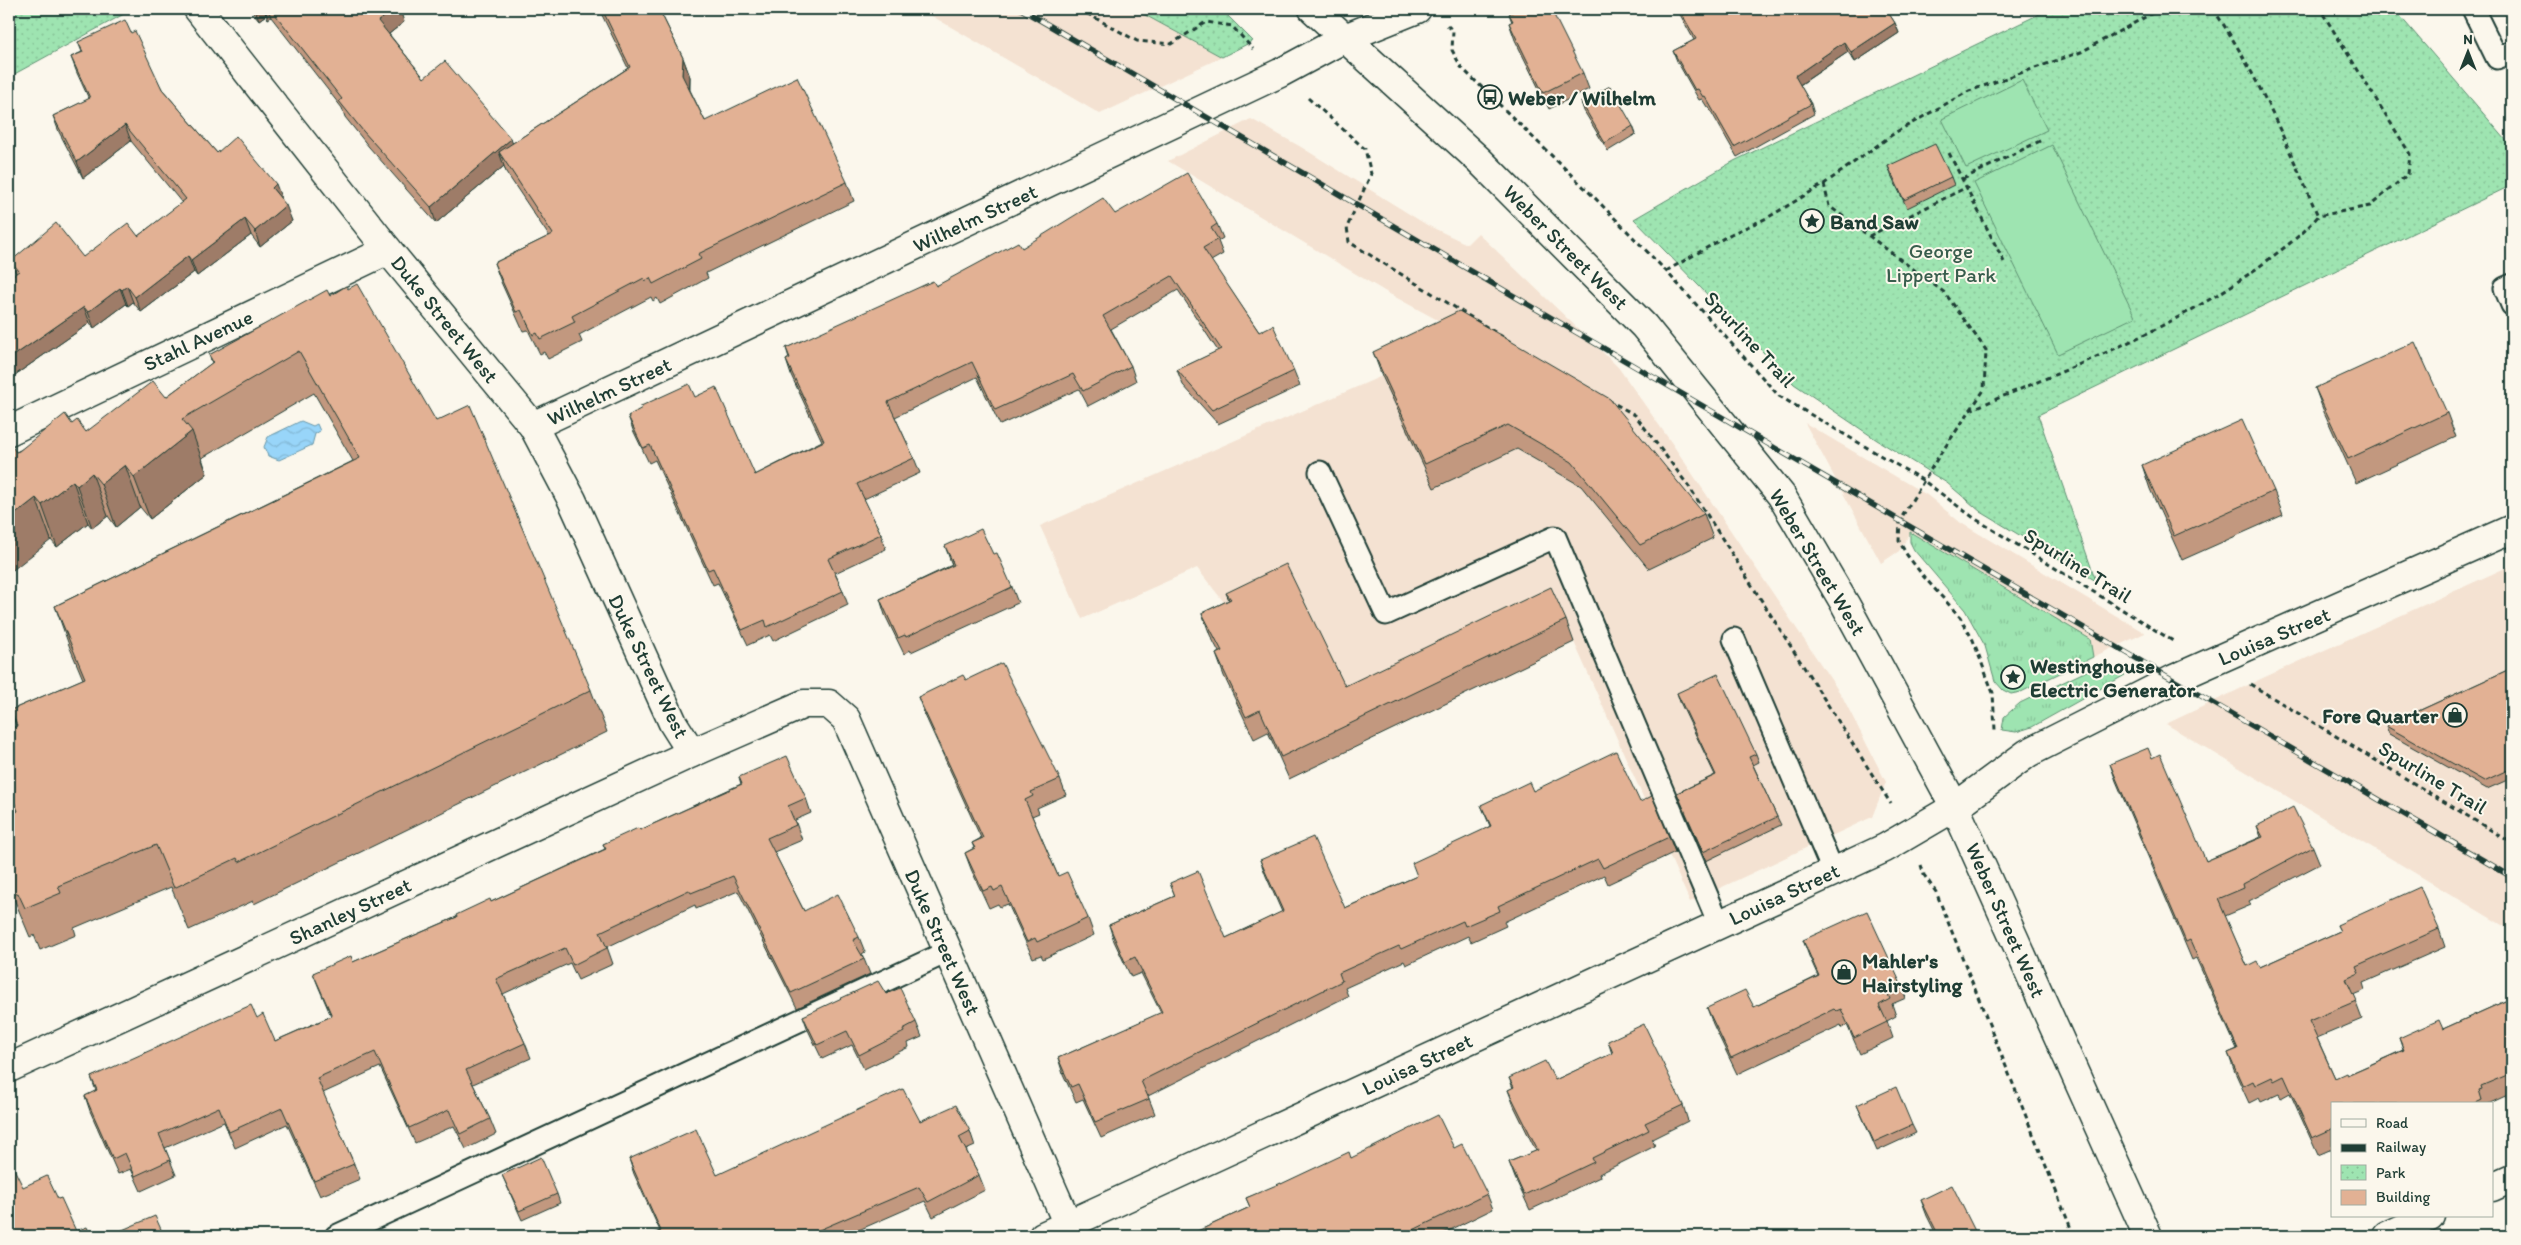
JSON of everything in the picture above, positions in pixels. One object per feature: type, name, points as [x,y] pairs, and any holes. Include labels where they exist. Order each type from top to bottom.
[{"type":"street","name":"Duke Street West","points":[[198,9],[388,250],[533,426],[572,500],[667,711],[692,753],[804,704],[829,704],[846,719],[1070,1231]]},
{"type":"street","name":"Weber Street West","points":[[1313,9],[1480,160],[1598,278],[1644,326],[1780,495],[1845,604],[1955,807],[2148,1236]]},
{"type":"street","name":"Wilhelm Street","points":[[533,426],[1280,73],[1345,38],[1417,9]]},
{"type":"street","name":"Stahl Avenue","points":[[9,431],[388,250]]},
{"type":"street","name":"Louisa Street","points":[[1043,1236],[1070,1231],[1719,924],[1885,848],[1955,807],[2028,753],[2174,679],[2512,528]]},
{"type":"street","name":"Shanley Street","points":[[9,1068],[692,753]]},
{"type":"street","points":[[2494,1186],[2512,1178]]},
{"type":"street","points":[[2387,1236],[2426,1218]]},
{"type":"lane","points":[[2473,9],[2497,58],[2512,52]]},
{"type":"lane","points":[[2512,285],[2505,288],[2512,304]]},
{"type":"lane","points":[[1320,472],[1386,614],[1555,537],[1719,924]]},
{"type":"lane","points":[[1734,639],[1833,871]]},
{"type":"lane","points":[[336,1236],[947,952]]},
{"type":"path","points":[[1079,9],[1137,41],[1171,44],[1206,22],[1232,26],[1250,46]]},
{"type":"path","points":[[1666,270],[1731,234],[1767,218],[1824,184],[1896,132],[1969,91],[2081,52],[2160,9]]},
{"type":"path","points":[[2213,9],[2233,37],[2282,132],[2318,216]]},
{"type":"path","points":[[1970,410],[2173,320],[2240,281],[2306,231],[2318,216],[2370,206],[2408,174],[2410,154],[2320,9]]},
{"type":"path","name":"Spurline Trail","points":[[1450,28],[1453,32],[1452,50],[1461,68],[1666,270],[1779,396],[1924,482],[1974,518],[2176,643]]},
{"type":"path","points":[[1302,92],[1365,149],[1371,174],[1347,227],[1349,242],[1514,344]]},
{"type":"path","points":[[1963,180],[2042,140]]},
{"type":"path","points":[[1950,153],[2004,262]]},
{"type":"path","points":[[1824,184],[1829,206],[1945,293],[1986,350],[1984,390],[1900,520],[1899,541],[1906,555],[1960,617],[1973,640],[1993,693],[1995,730]]},
{"type":"path","points":[[1869,236],[1967,187]]},
{"type":"path","points":[[1603,397],[1634,415],[1690,488],[1884,790]]},
{"type":"path","name":"Spurline Trail","points":[[2244,680],[2512,844]]},
{"type":"path","points":[[1921,864],[1924,875],[1936,892],[2074,1236]]},
{"type":"shaded area","points":[[920,9],[1134,9],[1222,57],[1100,114]]},
{"type":"shaded area","points":[[1251,119],[1301,147],[1427,225],[1467,244],[1478,233],[1618,367],[1671,442],[1842,696],[1886,782],[1872,817],[1690,902],[1574,642],[1343,753],[1197,568],[1082,619],[1040,526],[1382,376],[1467,336],[1386,292],[1168,161]]},
{"type":"shaded area","points":[[1805,423],[1927,495],[1961,523],[2145,633],[2093,657],[2090,639],[1911,532],[1899,551],[1881,563]]},
{"type":"shaded area","points":[[2512,565],[2512,931],[2166,724],[2265,677]]},
{"type":"green space","points":[[9,9],[133,9],[9,77]]},
{"type":"green space","points":[[1134,9],[1221,9],[1253,41],[1222,57]]},
{"type":"green space","name":"George Lippert Park","points":[[2050,9],[2394,9],[2512,147],[2512,185],[2038,415],[2096,581],[1981,512],[1947,483],[1877,440],[1794,384],[1634,219],[1734,161]]},
{"type":"green space","points":[[2022,80],[2047,130],[1966,168],[1942,119]]},
{"type":"green space","points":[[2052,145],[2135,317],[2058,354],[1974,183]]},
{"type":"green space","points":[[1910,532],[2090,639],[2093,657],[2021,692],[2011,694],[2003,690],[1995,681],[1985,646],[1965,610],[1914,550],[1910,542]]},
{"type":"green space","points":[[2101,664],[2125,675],[2032,727],[2016,732],[2002,730],[2004,717],[2020,703]]},
{"type":"water","points":[[301,421],[313,426],[317,424],[320,431],[315,434],[312,445],[279,460],[268,456],[264,447],[268,437]]},
{"type":"building","points":[[271,9],[395,9],[378,21],[424,78],[445,61],[511,139],[431,207],[363,131],[339,101],[342,99]]},
{"type":"building","points":[[602,9],[659,9],[683,58],[682,75],[705,121],[797,77],[847,182],[698,254],[701,259],[653,284],[650,278],[645,281],[644,278],[572,316],[575,322],[540,339],[537,333],[533,335],[521,310],[516,312],[494,263],[553,234],[499,152],[630,67]]},
{"type":"building","points":[[1518,9],[1551,9],[1583,73],[1543,93],[1509,23],[1513,21],[1509,14]]},
{"type":"building","points":[[1679,9],[1886,9],[1895,23],[1851,52],[1844,42],[1795,76],[1811,104],[1734,147],[1705,96],[1703,97],[1698,89],[1695,90],[1673,51],[1696,39]]},
{"type":"building","points":[[125,20],[131,33],[135,31],[162,89],[217,153],[236,136],[276,184],[272,188],[286,205],[255,231],[245,219],[191,260],[188,256],[135,297],[127,286],[122,290],[120,288],[88,312],[84,307],[9,359],[9,278],[19,271],[11,261],[56,223],[83,257],[128,223],[138,236],[186,199],[125,125],[77,162],[53,116],[90,98],[71,57],[83,52],[78,42]]},
{"type":"building","points":[[1610,86],[1633,126],[1605,143],[1581,102]]},
{"type":"building","points":[[1935,144],[1951,177],[1904,200],[1888,166]]},
{"type":"building","points":[[1187,173],[1217,224],[1211,228],[1218,239],[1203,248],[1259,332],[1273,325],[1294,371],[1212,410],[1177,370],[1221,349],[1172,276],[1103,316],[1131,366],[1083,391],[1073,374],[995,410],[972,362],[888,402],[914,458],[857,484],[881,534],[828,559],[843,591],[767,627],[765,620],[742,630],[713,568],[708,570],[650,445],[643,448],[628,416],[642,408],[641,406],[689,384],[695,397],[716,387],[755,475],[824,441],[786,360],[790,358],[786,348],[933,281],[936,286],[1018,242],[1022,248],[1103,198],[1115,214]]},
{"type":"building","points":[[357,284],[436,421],[470,405],[591,690],[239,862],[237,858],[174,888],[156,845],[58,886],[61,893],[25,908],[18,893],[14,895],[9,881],[9,815],[18,811],[9,789],[9,730],[17,726],[11,710],[85,678],[55,606],[360,458],[299,351],[182,419],[192,431],[134,477],[125,465],[101,484],[92,473],[77,486],[73,481],[42,505],[36,498],[9,519],[9,445],[16,452],[19,451],[65,414],[72,424],[77,420],[86,432],[153,381],[166,397],[213,362],[209,355],[327,290],[330,296],[346,286],[348,289]]},
{"type":"building","points":[[1459,311],[1610,399],[1704,514],[1640,545],[1572,462],[1508,425],[1425,464],[1373,352]]},
{"type":"building","points":[[2415,342],[2447,413],[2348,459],[2315,388]]},
{"type":"building","points":[[2242,420],[2274,491],[2174,536],[2142,465]]},
{"type":"building","points":[[981,529],[993,554],[997,553],[1012,587],[906,637],[905,635],[898,638],[880,599],[954,565],[945,546]]},
{"type":"building","points":[[1286,564],[1345,686],[1551,587],[1566,620],[1281,757],[1260,710],[1246,717],[1216,654],[1222,651],[1202,613],[1231,599],[1226,593]]},
{"type":"building","points":[[1002,663],[1060,779],[1031,792],[1033,796],[1025,800],[1058,876],[1067,872],[1088,918],[1037,942],[1035,938],[1027,942],[1002,887],[994,891],[992,887],[983,891],[965,853],[975,848],[972,843],[983,838],[918,697],[963,675],[966,680]]},
{"type":"building","points":[[2512,668],[2512,768],[2484,781],[2386,726]]},
{"type":"building","points":[[1718,674],[1756,754],[1749,757],[1777,817],[1703,852],[1677,793],[1716,775],[1677,693]]},
{"type":"building","points":[[2148,748],[2152,758],[2160,754],[2206,861],[2263,837],[2257,826],[2293,807],[2313,847],[2243,884],[2244,888],[2218,899],[2247,966],[2257,961],[2260,967],[2340,931],[2337,925],[2420,887],[2439,929],[2356,966],[2359,973],[2346,979],[2356,1001],[2309,1021],[2335,1078],[2346,1073],[2347,1075],[2404,1050],[2399,1038],[2439,1020],[2443,1029],[2512,998],[2512,1073],[2481,1086],[2482,1089],[2479,1090],[2482,1100],[2478,1102],[2331,1102],[2331,1129],[2312,1138],[2284,1076],[2274,1081],[2272,1077],[2255,1085],[2253,1081],[2243,1086],[2228,1053],[2238,1049],[2190,940],[2186,942],[2110,764]]},
{"type":"building","points":[[1616,751],[1640,802],[1652,796],[1669,837],[1603,868],[1598,859],[1498,906],[1500,911],[1465,926],[1463,921],[1401,949],[1399,946],[1339,973],[1342,981],[1141,1081],[1149,1099],[1095,1122],[1078,1084],[1071,1087],[1058,1058],[1162,1012],[1135,957],[1125,962],[1109,925],[1175,896],[1170,883],[1198,871],[1226,938],[1283,911],[1260,860],[1313,837],[1345,908],[1417,876],[1412,863],[1491,826],[1481,805],[1529,782],[1533,791]]},
{"type":"building","points":[[787,756],[806,798],[788,806],[796,825],[767,838],[804,911],[838,894],[859,937],[853,940],[864,959],[791,993],[733,876],[691,893],[689,890],[600,932],[607,948],[573,965],[565,948],[496,979],[525,1043],[466,1070],[490,1119],[460,1134],[449,1110],[409,1128],[375,1052],[317,1078],[354,1164],[314,1181],[282,1108],[229,1132],[219,1107],[159,1134],[170,1160],[135,1176],[125,1153],[113,1159],[85,1096],[97,1090],[91,1077],[251,1005],[257,1018],[263,1014],[275,1041],[332,1016],[313,973],[351,956],[353,962],[457,917],[456,915],[490,899],[491,902],[606,849],[603,844],[638,828],[640,830],[742,784],[739,777]]},
{"type":"building","points":[[1867,911],[1900,982],[1885,988],[1890,999],[1879,1005],[1887,1022],[1854,1038],[1841,1009],[1836,1011],[1834,1009],[1731,1058],[1707,1008],[1745,990],[1754,1007],[1819,976],[1803,940]]},
{"type":"building","points":[[878,981],[886,994],[900,988],[916,1022],[903,1029],[904,1032],[859,1055],[847,1031],[817,1045],[803,1016]]},
{"type":"building","points":[[1644,1024],[1683,1105],[1645,1123],[1649,1130],[1592,1158],[1594,1162],[1524,1195],[1509,1162],[1538,1150],[1508,1090],[1514,1087],[1509,1078],[1545,1061],[1555,1080],[1613,1053],[1608,1041]]},
{"type":"building","points":[[1896,1087],[1912,1125],[1874,1142],[1857,1105]]},
{"type":"building","points":[[903,1089],[920,1121],[956,1105],[970,1131],[959,1137],[979,1175],[928,1202],[919,1187],[805,1236],[648,1236],[661,1231],[629,1159],[696,1129],[717,1175]]},
{"type":"building","points":[[1438,1115],[1454,1148],[1462,1144],[1487,1194],[1401,1236],[1187,1236],[1250,1207],[1246,1198],[1349,1152],[1351,1158]]},
{"type":"building","points":[[541,1157],[557,1194],[519,1211],[502,1175]]},
{"type":"building","points":[[9,1159],[23,1187],[47,1176],[58,1199],[61,1198],[76,1231],[87,1227],[91,1236],[9,1236]]},
{"type":"building","points":[[1952,1185],[1977,1235],[1988,1230],[1991,1236],[1939,1236],[1921,1200]]},
{"type":"building","points":[[155,1216],[164,1236],[122,1236],[120,1231]]},
{"type":"railway","points":[[1021,9],[2512,877]]},
{"type":"place","name":"Weber / Wilhelm","points":[[1490,97]]},
{"type":"place","name":"Band Saw","points":[[1812,221]]},
{"type":"place","name":"Westinghouse Electric Generator","points":[[2013,677]]},
{"type":"place","name":"Fore Quarter","points":[[2455,715]]},
{"type":"place","name":"Mahler's Hairstyling","points":[[1844,972]]}]
